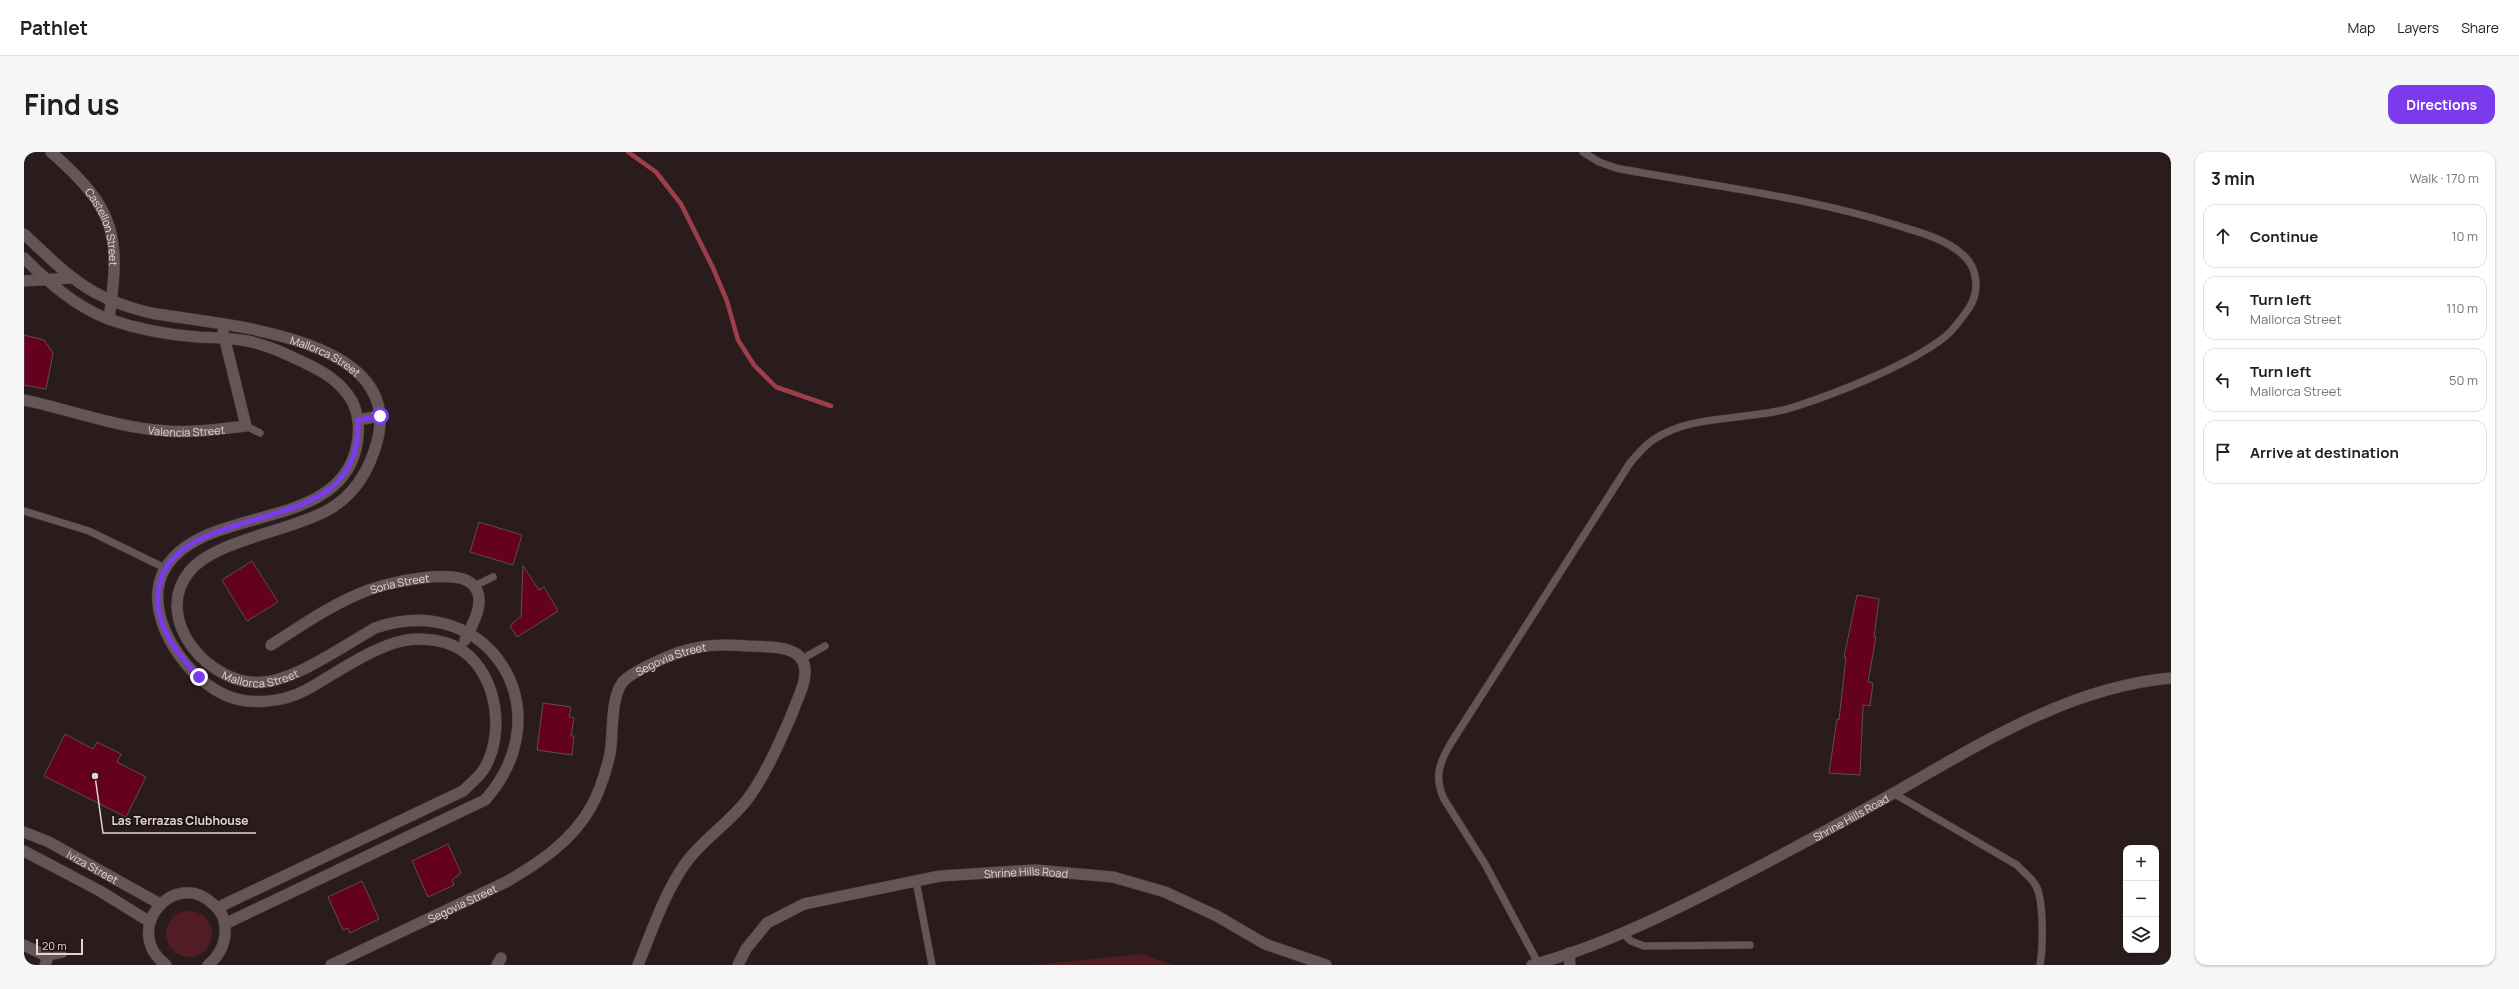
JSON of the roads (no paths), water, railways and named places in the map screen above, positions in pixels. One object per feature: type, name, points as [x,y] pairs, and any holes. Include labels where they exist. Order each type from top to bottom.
[{"type":"street","name":"Castellon Street","points":[[51,152],[91,191],[104,211],[111,228],[114,246],[109,319]]},
{"type":"street","name":"Mallorca Street","points":[[24,234],[71,278],[111,301],[151,313],[220,323],[288,336],[342,361],[369,384],[377,400],[380,416],[379,434],[373,455],[365,475],[354,490],[340,503],[326,512],[229,548],[198,563],[189,572],[176,599],[176,612],[180,626],[191,645],[204,659],[230,678],[247,682],[281,679],[375,628],[391,622],[419,620],[434,621],[468,634],[496,657],[514,683],[519,717],[513,753],[498,786],[485,800],[225,924]]},
{"type":"street","name":"Mallorca Street","points":[[24,258],[46,280],[78,303],[109,319],[158,332],[224,339],[261,345],[318,370],[335,380],[346,392],[354,405],[358,420],[359,437],[356,452],[350,466],[331,488],[287,510],[204,537],[175,555],[165,568],[158,584],[157,599],[166,636],[176,652],[199,677],[212,688],[237,699],[251,702],[270,701],[301,693],[382,648],[398,642],[414,639],[432,640],[461,649],[472,658],[481,672],[493,700],[496,718],[490,754],[484,769],[463,791],[217,908]]},
{"type":"street","points":[[24,281],[71,278]]},
{"type":"street","points":[[220,323],[246,426]]},
{"type":"street","name":"Valencia Street","points":[[24,400],[124,425],[166,431],[186,432],[246,426]]},
{"type":"street","points":[[358,420],[380,416]]},
{"type":"street","name":"Soria Street","points":[[271,645],[338,605],[365,591],[384,585],[404,580],[455,578],[474,586]]},
{"type":"street","points":[[461,649],[478,606],[479,598],[474,586]]},
{"type":"street","name":"Segovia Street","points":[[331,965],[506,882],[533,867],[557,848],[576,829],[592,806],[610,755],[615,698],[624,680],[684,652],[708,646],[783,648],[796,652],[802,659]]},
{"type":"street","points":[[638,965],[661,908],[685,864],[700,846],[745,802],[757,786],[801,690],[805,670],[802,659]]},
{"type":"street","name":"Shrine Hills Road","points":[[1535,964],[1622,933],[1725,884],[1893,793],[1952,758],[2031,719],[2117,688],[2171,678]]},
{"type":"street","points":[[404,818],[412,836]]},
{"type":"street","name":"Iviza Street","points":[[24,832],[49,842],[160,904]]},
{"type":"street","name":"Iviza Street","points":[[24,852],[100,891],[150,922]]},
{"type":"street","name":"Shrine Hills Road","points":[[738,965],[755,936],[767,923],[804,904],[829,897],[940,876],[999,871],[1062,872],[1113,877],[1185,900],[1265,944],[1326,965]]},
{"type":"street","points":[[161,963],[150,942],[150,922],[160,904],[168,898],[185,893],[203,897],[217,908],[225,924],[223,944],[213,964]]},
{"type":"street","points":[[24,945],[47,961]]},
{"type":"street","points":[[1569,953],[1570,965]]},
{"type":"lane","points":[[1535,964],[1485,864],[1444,799],[1439,788],[1439,766],[1451,743],[1630,463],[1651,441],[1680,427],[1698,422],[1748,417],[1795,407],[1903,362],[1947,335],[1971,305],[1975,291],[1976,275],[1971,263],[1951,246],[1913,230],[1805,200],[1616,168],[1599,162],[1582,152]]},
{"type":"lane","points":[[246,426],[260,433]]},
{"type":"lane","points":[[24,510],[89,531],[165,568]]},
{"type":"lane","points":[[474,586],[493,576]]},
{"type":"lane","points":[[802,659],[825,646]]},
{"type":"lane","points":[[1893,793],[2017,865],[2028,876],[2036,887],[2040,903],[2040,965]]},
{"type":"lane","points":[[916,881],[932,965]]},
{"type":"lane","points":[[1622,933],[1631,941],[1644,946],[1750,945]]},
{"type":"lane","points":[[47,961],[63,954]]},
{"type":"waterway","points":[[628,152],[656,172],[681,204],[713,268],[727,301],[738,340],[754,365],[776,387],[831,406]]},
{"type":"place","name":"Las Terrazas Clubhouse","points":[[95,776]]}]
